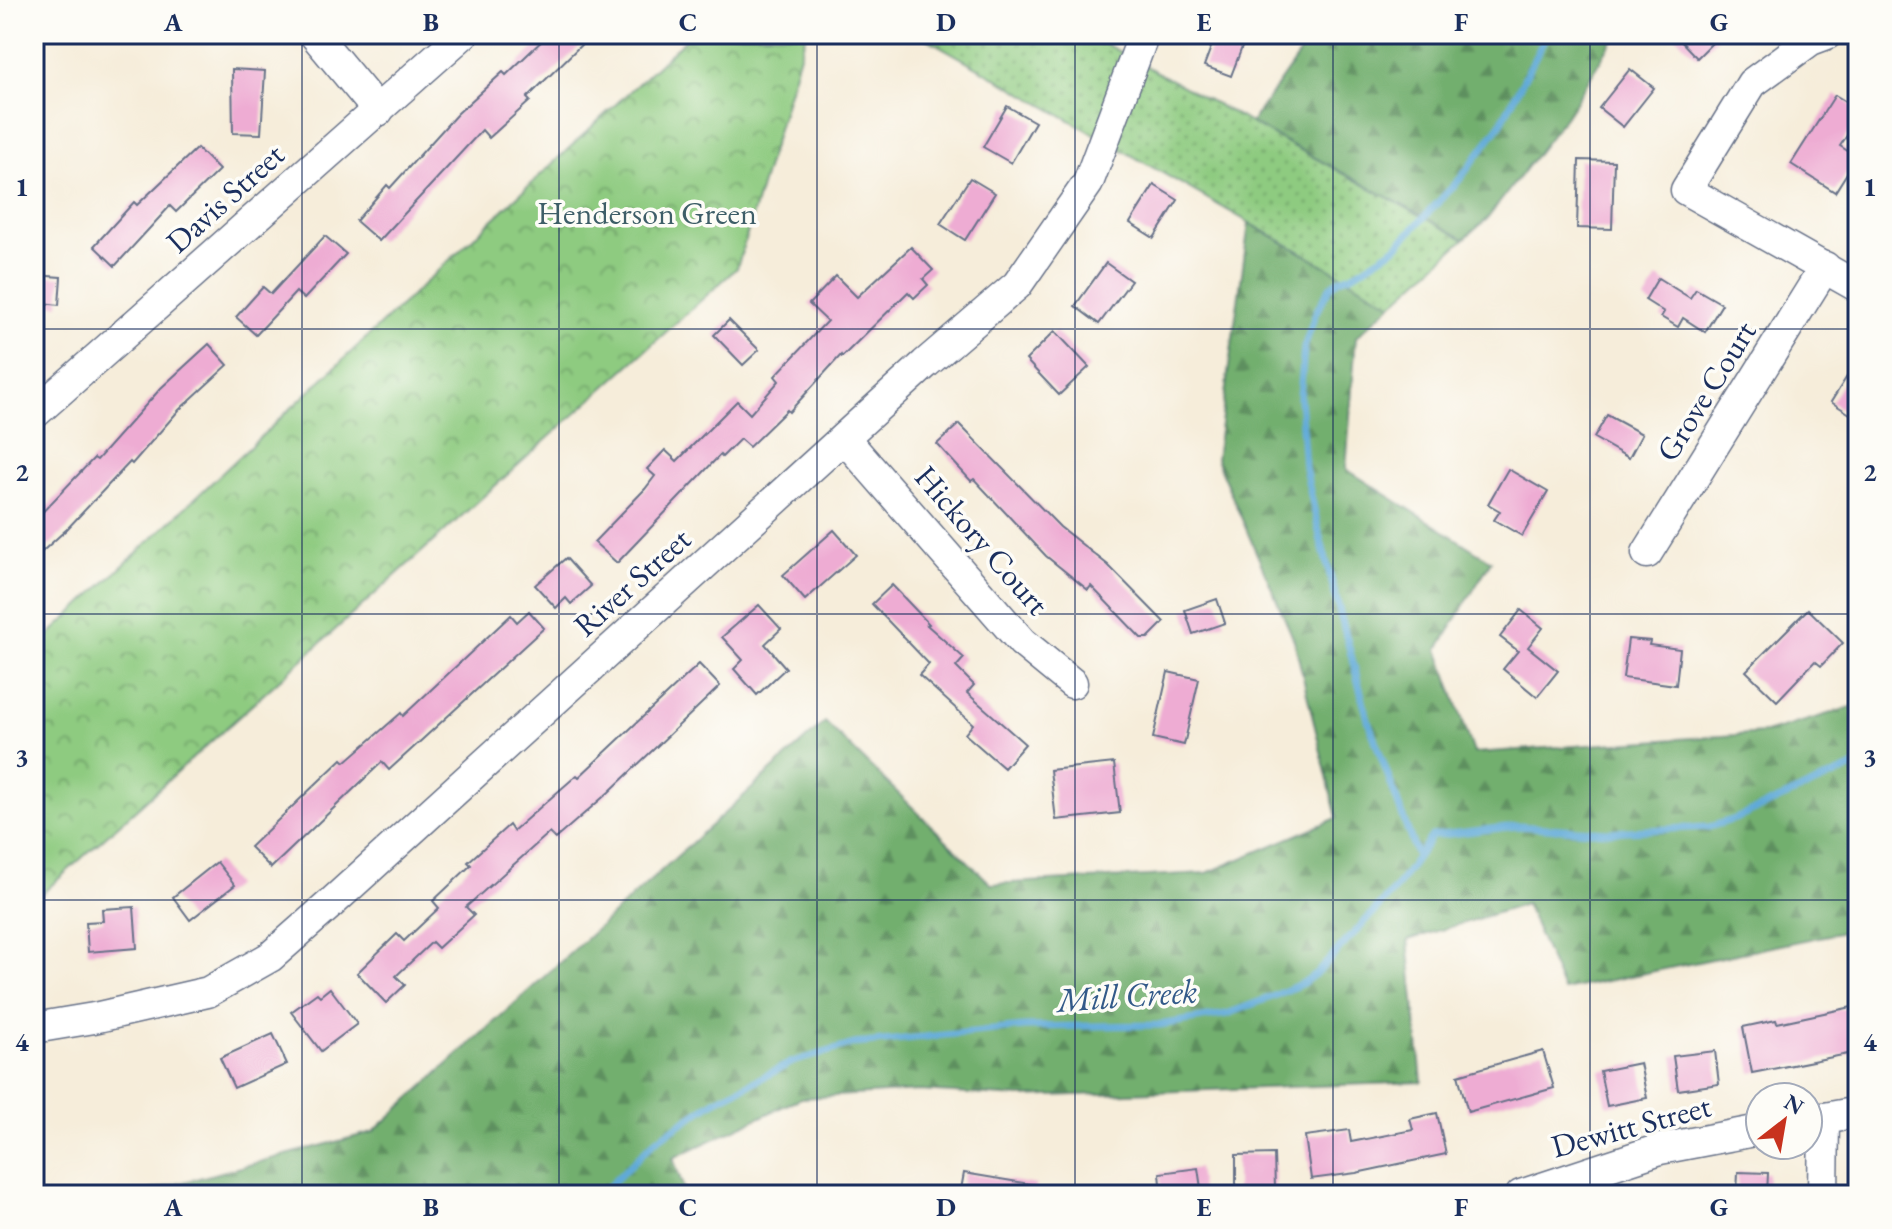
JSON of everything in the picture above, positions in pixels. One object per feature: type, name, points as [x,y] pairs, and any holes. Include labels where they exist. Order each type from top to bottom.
[{"type":"street","points":[[314,34],[378,111]]},
{"type":"street","name":"Davis Street","points":[[34,414],[463,34]]},
{"type":"street","name":"River Street","points":[[34,1028],[208,992],[270,957],[1017,285],[1088,183],[1144,34]]},
{"type":"street","points":[[1827,34],[1811,40],[1752,83],[1686,190],[1858,287]]},
{"type":"street","name":"Grove Court","points":[[1647,553],[1825,267]]},
{"type":"street","name":"Hickory Court","points":[[844,438],[1022,642],[1072,683]]},
{"type":"street","points":[[1824,1118],[1858,1112]]},
{"type":"street","name":"Dewitt Street","points":[[1521,1195],[1660,1149],[1744,1133]]},
{"type":"street","points":[[1820,1161],[1823,1195]]},
{"type":"green space","name":"Henderson Green","points":[[691,34],[806,34],[737,268],[34,901],[34,649]]},
{"type":"green space","points":[[919,34],[1087,34],[1464,239],[1392,304]]},
{"type":"green space","points":[[1313,34],[1616,34],[1573,106],[1487,219],[1464,239],[1251,123]]},
{"type":"green space","points":[[1249,223],[1392,304],[1356,337],[1346,469],[1491,561],[1438,649],[1474,753],[1765,733],[1858,705],[1858,929],[1563,990],[1526,904],[1408,940],[1422,1082],[1021,1097],[919,1091],[801,1098],[673,1158],[686,1195],[135,1195],[373,1132],[825,722],[991,884],[1207,873],[1337,818],[1294,640],[1216,459]]},
{"type":"building","points":[[549,34],[592,34],[527,98],[530,101],[489,138],[482,130],[379,241],[356,221],[457,114],[503,72],[506,75]]},
{"type":"building","points":[[1216,34],[1247,34],[1231,76],[1204,66]]},
{"type":"building","points":[[1674,34],[1721,34],[1697,58]]},
{"type":"building","points":[[232,69],[265,71],[261,134],[233,133]]},
{"type":"building","points":[[1630,69],[1654,88],[1623,127],[1599,108]]},
{"type":"building","points":[[1835,95],[1858,109],[1858,119],[1840,146],[1857,157],[1835,192],[1791,164]]},
{"type":"building","points":[[1007,106],[1035,122],[1011,163],[983,147]]},
{"type":"building","points":[[197,148],[219,170],[176,212],[170,206],[115,266],[94,246],[134,202],[137,205]]},
{"type":"building","points":[[1579,160],[1614,161],[1612,229],[1577,228]]},
{"type":"building","points":[[970,178],[995,193],[965,240],[940,224]]},
{"type":"building","points":[[1154,185],[1178,200],[1154,238],[1130,223]]},
{"type":"building","points":[[325,236],[346,254],[304,299],[296,292],[256,335],[236,317],[263,287],[271,294]]},
{"type":"building","points":[[911,247],[933,270],[923,279],[928,285],[914,298],[908,292],[841,355],[789,412],[787,410],[749,447],[740,439],[722,457],[720,455],[617,563],[594,542],[645,489],[655,476],[647,469],[665,450],[677,461],[737,401],[750,414],[779,381],[775,376],[827,321],[809,304],[836,276],[857,297]]},
{"type":"building","points":[[1106,263],[1131,281],[1099,324],[1075,306]]},
{"type":"building","points":[[34,275],[61,277],[59,305],[34,302]]},
{"type":"building","points":[[1658,278],[1690,298],[1696,289],[1722,304],[1705,332],[1683,318],[1678,327],[1661,317],[1664,312],[1645,300]]},
{"type":"building","points":[[729,320],[759,350],[743,365],[714,335]]},
{"type":"building","points":[[1055,331],[1089,367],[1059,395],[1026,360]]},
{"type":"building","points":[[209,344],[228,365],[179,410],[132,464],[130,462],[34,559],[34,521],[94,458],[97,460],[161,388]]},
{"type":"building","points":[[1858,359],[1858,419],[1831,402]]},
{"type":"building","points":[[1607,415],[1642,434],[1629,458],[1594,438]]},
{"type":"building","points":[[959,424],[1060,527],[1108,565],[1164,622],[1148,638],[1141,638],[1091,586],[1088,590],[1046,556],[937,444]]},
{"type":"building","points":[[1508,469],[1548,492],[1522,536],[1494,520],[1500,511],[1488,504]]},
{"type":"building","points":[[834,530],[856,555],[805,600],[783,575]]},
{"type":"building","points":[[566,558],[591,586],[571,604],[566,598],[556,608],[535,585]]},
{"type":"building","points":[[892,585],[927,625],[964,658],[956,667],[974,685],[967,693],[1025,744],[1004,768],[965,734],[973,724],[919,675],[929,664],[872,604]]},
{"type":"building","points":[[1217,599],[1225,623],[1193,634],[1185,610]]},
{"type":"building","points":[[759,605],[781,629],[765,644],[786,668],[757,695],[734,669],[743,660],[722,637]]},
{"type":"building","points":[[1808,609],[1843,643],[1821,666],[1815,661],[1777,701],[1746,671]]},
{"type":"building","points":[[1521,610],[1543,628],[1528,647],[1558,671],[1537,697],[1503,669],[1518,651],[1500,637]]},
{"type":"building","points":[[529,611],[544,628],[389,770],[382,762],[271,868],[250,847],[342,759],[345,762],[401,713],[403,716],[511,615],[517,622]]},
{"type":"building","points":[[1628,639],[1680,649],[1676,685],[1623,678]]},
{"type":"building","points":[[699,664],[720,686],[555,839],[549,833],[466,907],[474,915],[438,948],[432,942],[396,976],[405,985],[386,1003],[357,973],[397,934],[404,941],[439,908],[433,901],[471,865],[468,862],[509,825],[513,831],[577,775],[579,777]]},
{"type":"building","points":[[1168,672],[1199,679],[1184,745],[1153,738]]},
{"type":"building","points":[[1114,763],[1120,813],[1056,820],[1050,770]]},
{"type":"building","points":[[217,862],[235,885],[190,920],[173,897]]},
{"type":"building","points":[[134,907],[137,948],[88,952],[86,922],[103,921],[102,909]]},
{"type":"building","points":[[330,988],[357,1024],[321,1051],[291,1012],[317,993],[320,996]]},
{"type":"building","points":[[1852,1007],[1858,1052],[1752,1073],[1743,1027]]},
{"type":"building","points":[[273,1034],[287,1064],[234,1088],[220,1058]]},
{"type":"building","points":[[1543,1051],[1554,1088],[1468,1112],[1458,1075]]},
{"type":"building","points":[[1715,1051],[1719,1084],[1678,1090],[1673,1056]]},
{"type":"building","points":[[1640,1063],[1647,1098],[1607,1106],[1600,1071]]},
{"type":"building","points":[[1437,1113],[1446,1154],[1311,1179],[1305,1136],[1349,1130],[1351,1142],[1413,1130],[1410,1119]]},
{"type":"building","points":[[1274,1154],[1275,1189],[1236,1190],[1236,1155]]},
{"type":"building","points":[[1198,1168],[1202,1195],[1162,1195],[1160,1173]]},
{"type":"building","points":[[1738,1172],[1768,1173],[1767,1195],[1737,1195]]},
{"type":"building","points":[[964,1173],[1036,1185],[1035,1195],[960,1195]]},
{"type":"waterway","points":[[1417,856],[1369,723],[1321,541],[1305,468],[1300,398],[1304,348],[1316,312],[1330,287],[1395,248],[1460,179],[1500,125],[1547,34]]},
{"type":"waterway","name":"Mill Creek","points":[[600,1195],[655,1141],[715,1101],[793,1062],[854,1044],[1024,1027],[1159,1025],[1227,1014],[1274,996],[1303,983],[1319,971],[1395,889],[1432,836],[1517,826],[1606,832],[1709,827],[1735,819],[1858,765]]}]
